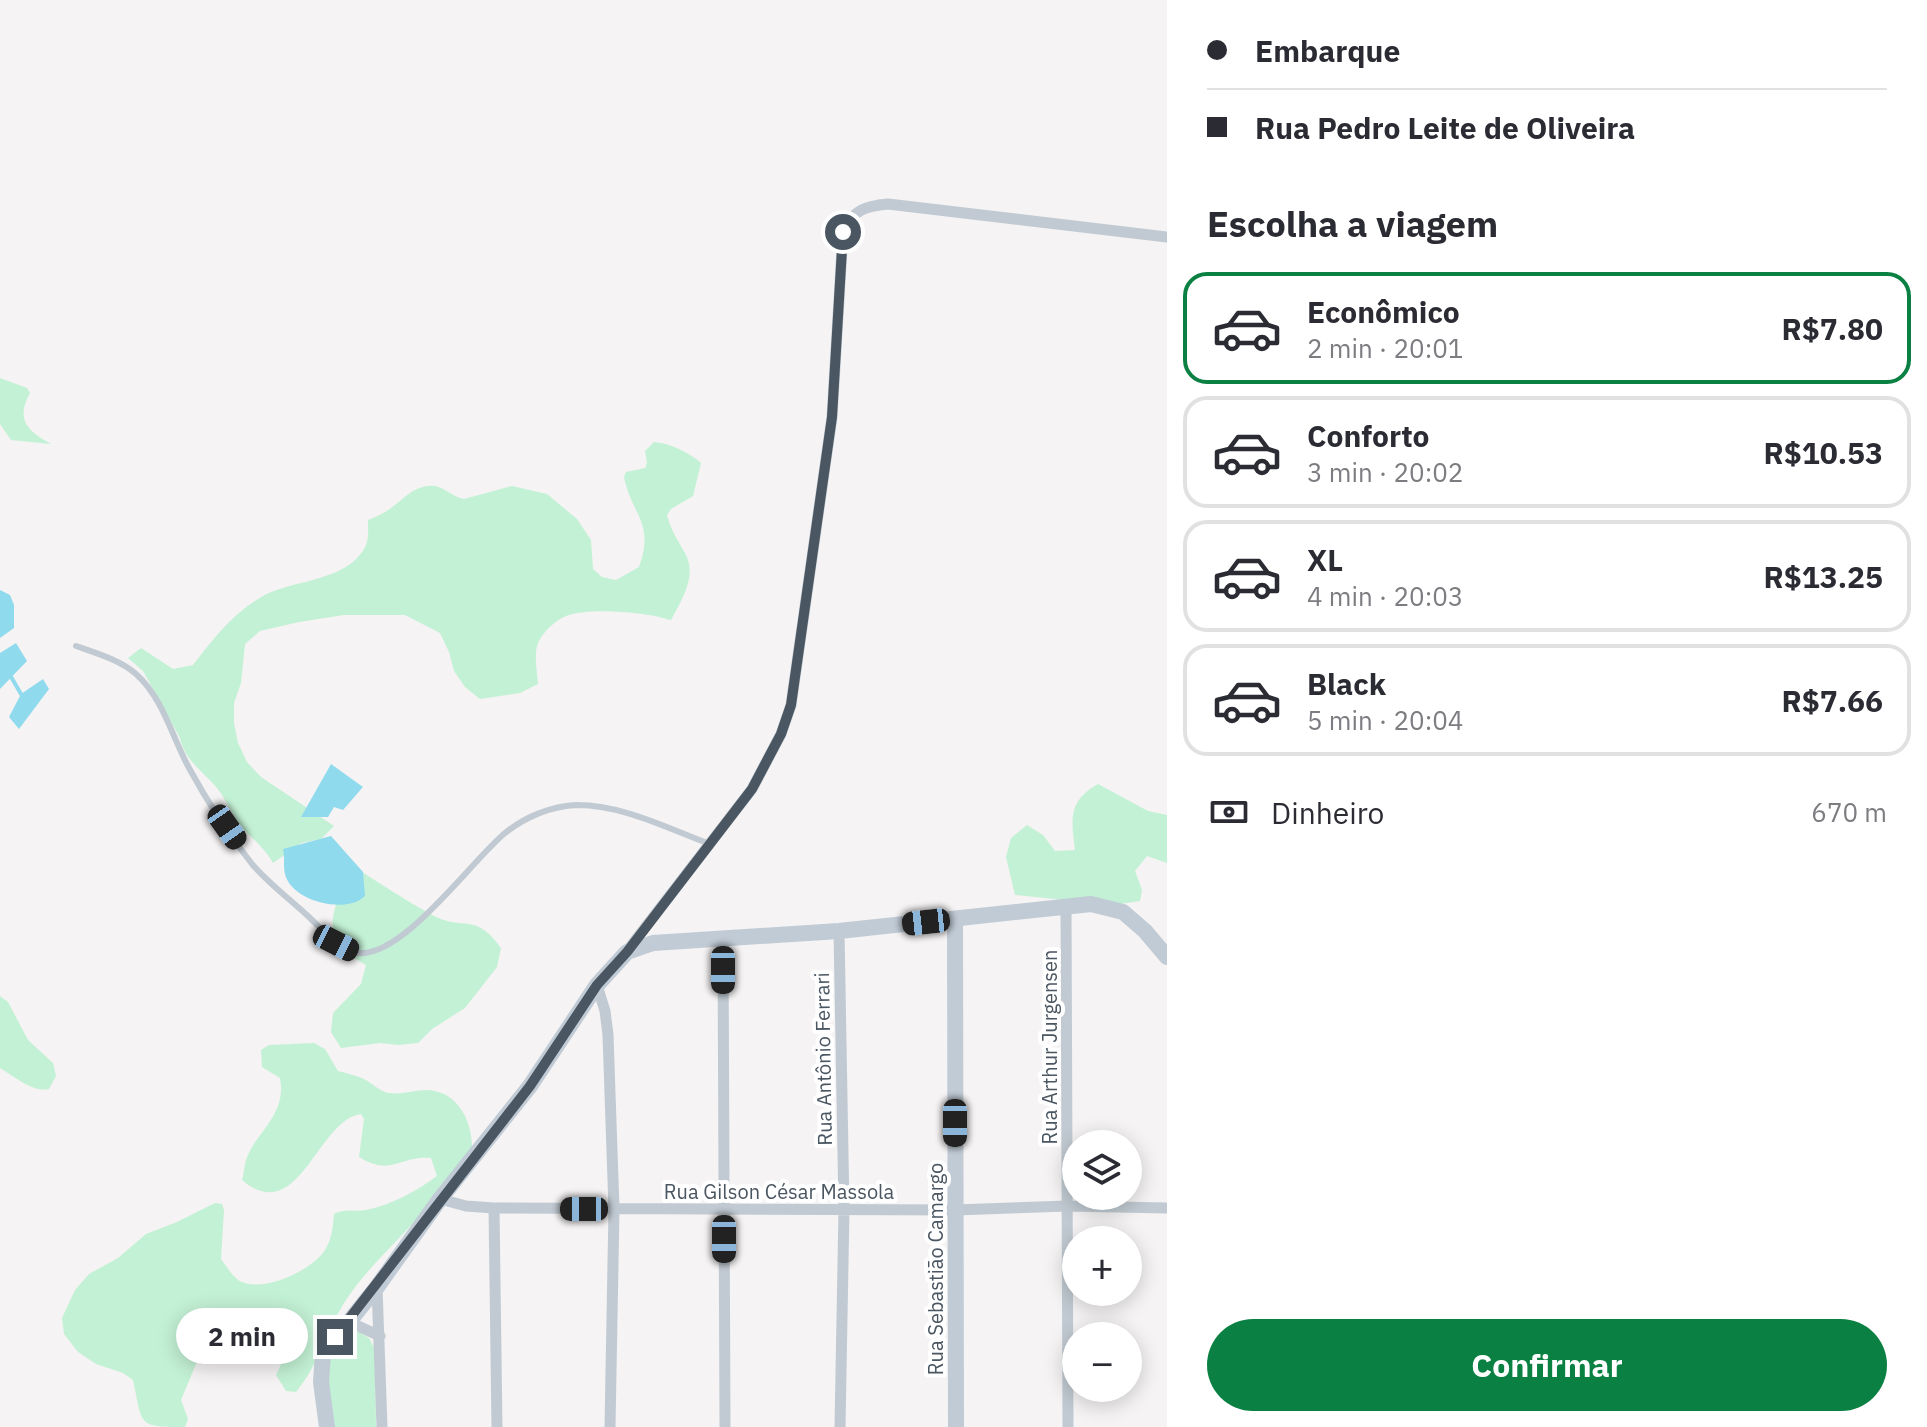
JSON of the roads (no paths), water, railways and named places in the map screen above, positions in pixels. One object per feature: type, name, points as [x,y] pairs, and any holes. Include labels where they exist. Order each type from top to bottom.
[{"type":"street","points":[[327,1427],[321,1382],[323,1354],[530,1086],[597,985],[627,952],[752,789],[781,734],[791,705],[832,417],[843,232],[849,218],[870,205],[888,204],[1167,237]]},
{"type":"street","points":[[627,952],[653,943],[839,931],[1091,904],[1123,912],[1145,931],[1167,957]]},
{"type":"street","name":"Rua Arthur Jurgensen","points":[[1066,906],[1067,1130]]},
{"type":"street","name":"Rua Sebastião Camargo","points":[[955,920],[956,1427]]},
{"type":"street","name":"Rua Antônio Ferrari","points":[[839,931],[844,1209],[840,1427]]},
{"type":"street","points":[[723,940],[725,1427]]},
{"type":"street","points":[[597,985],[608,1035],[614,1209],[610,1427]]},
{"type":"street","name":"Rua Gilson César Massola","points":[[440,1199],[466,1206],[494,1208],[955,1210],[1062,1206]]},
{"type":"street","name":"Rua Gilson César Massola","points":[[1142,1207],[1167,1208]]},
{"type":"street","points":[[494,1208],[497,1427]]},
{"type":"street","name":"Rua Arthur Jurgensen","points":[[1068,1210],[1068,1427]]},
{"type":"street","points":[[377,1287],[382,1427]]},
{"type":"street","points":[[347,1321],[380,1336]]},
{"type":"lane","points":[[76,646],[107,657],[135,672],[152,692],[190,769],[254,866],[336,943],[356,953],[375,952],[395,942],[505,834],[524,820],[546,810],[575,805],[623,811],[710,844]]},
{"type":"water","points":[[0,590],[10,595],[14,605],[14,628],[0,638]]},
{"type":"water","points":[[16,643],[27,661],[0,689],[0,653]]},
{"type":"water","points":[[43,679],[49,689],[19,729],[9,717],[21,694]]},
{"type":"water","points":[[331,764],[363,787],[343,810],[334,807],[328,817],[301,817]]},
{"type":"water","points":[[331,836],[363,872],[365,896],[356,902],[333,905],[308,898],[297,892],[285,874],[283,849]]},
{"type":"waterway","points":[[10,675],[21,694]]}]
